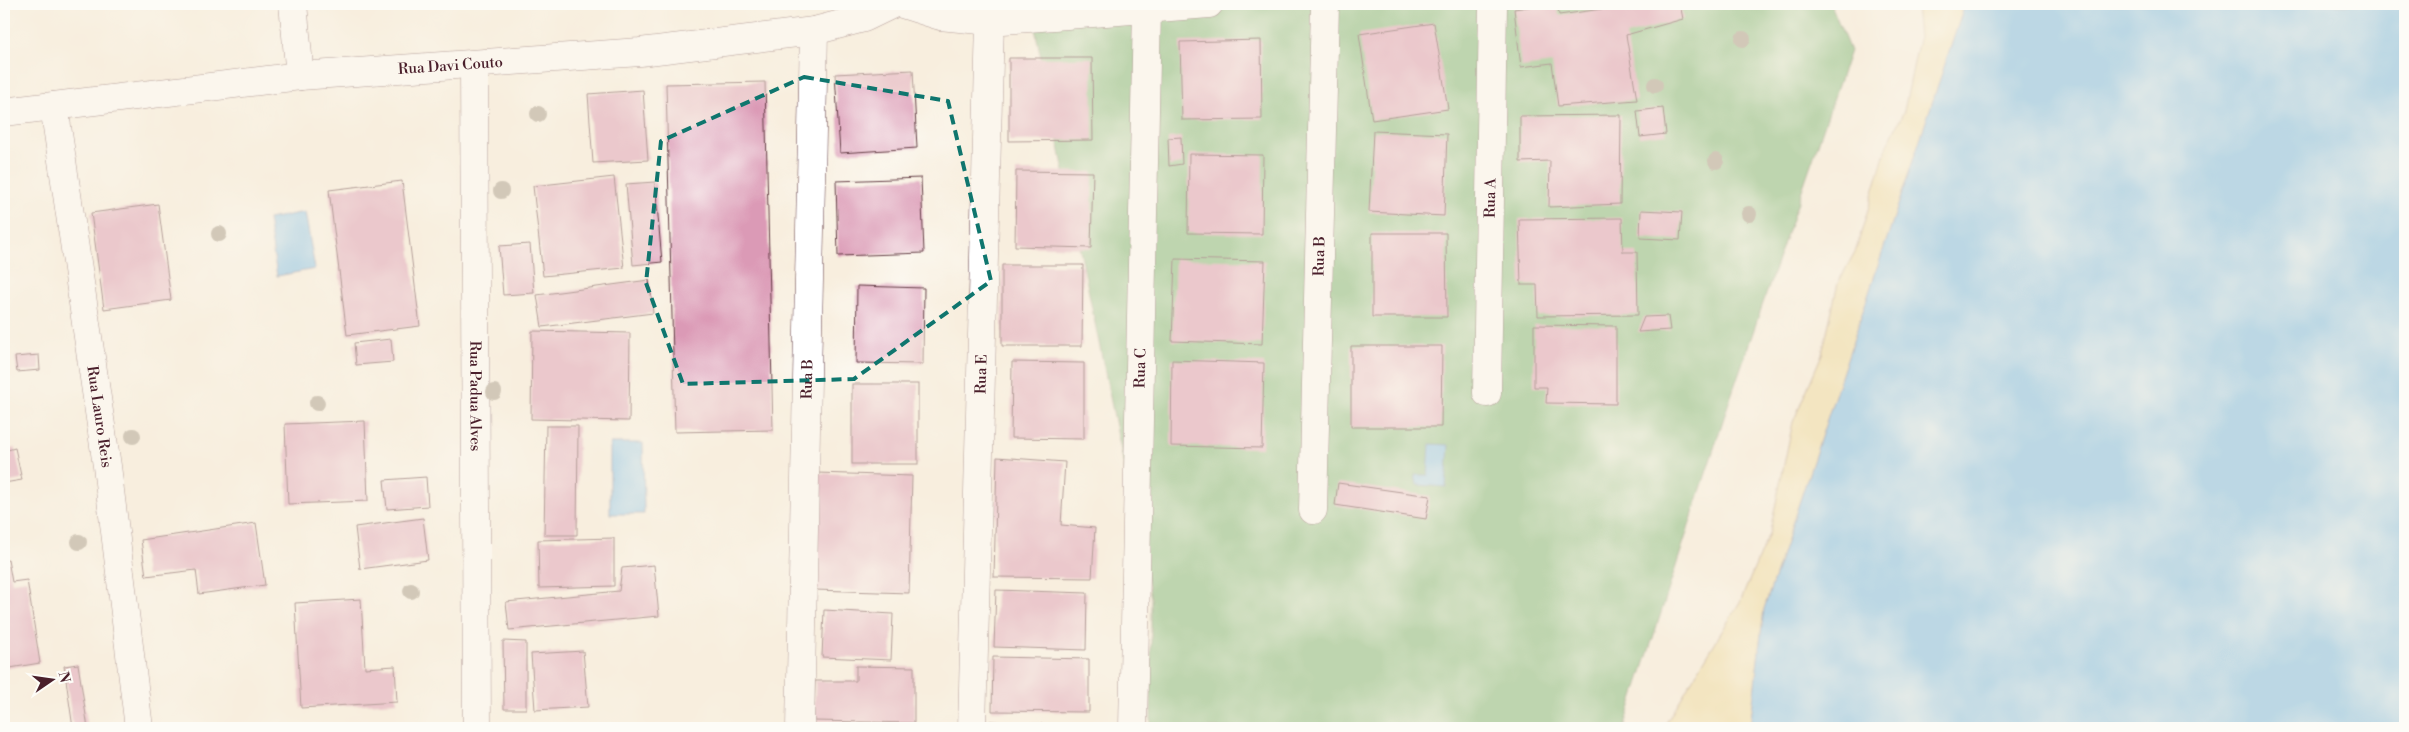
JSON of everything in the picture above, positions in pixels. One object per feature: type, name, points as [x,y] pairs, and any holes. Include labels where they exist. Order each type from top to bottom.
[{"type":"street","points":[[293,4],[300,76]]},
{"type":"street","name":"Rua Davi Couto","points":[[4,112],[300,76],[640,52],[814,31],[864,18],[893,4]]},
{"type":"street","points":[[902,4],[940,16],[990,21],[1210,4]]},
{"type":"street","name":"Rua B","points":[[1313,510],[1325,4]]},
{"type":"street","name":"Rua A","points":[[1487,393],[1493,4]]},
{"type":"street","name":"Rua C","points":[[1133,728],[1147,8]]},
{"type":"street","name":"Rua E","points":[[972,728],[990,21]]},
{"type":"street","name":"Rua B","points":[[800,728],[814,31]]},
{"type":"street","name":"Rua Padua Alves","points":[[474,64],[477,728]]},
{"type":"street","name":"Rua Lauro Reis","points":[[54,106],[107,466],[139,728]]},
{"type":"highlighted area","points":[[804,77],[948,101],[991,281],[854,379],[683,384],[646,283],[661,141]]},
{"type":"green space","points":[[1030,4],[1831,4],[1850,51],[1728,405],[1624,728],[1151,728],[1151,598]]},
{"type":"sand","points":[[1916,4],[1965,4],[1764,609],[1750,728],[1663,728],[1741,600],[1770,531],[1793,422],[1822,354],[1838,283],[1856,250],[1887,145],[1904,111],[1919,39]]},
{"type":"water","points":[[1965,4],[2405,4],[2405,728],[1750,728],[1764,609]]},
{"type":"water","points":[[305,212],[315,269],[277,276],[268,219]]},
{"type":"water","points":[[610,443],[643,443],[644,514],[610,514]]},
{"type":"water","points":[[1430,444],[1449,445],[1446,487],[1417,485],[1415,475],[1428,475]]},
{"type":"building","points":[[1557,4],[1559,15],[1602,9],[1604,4],[1680,4],[1683,19],[1626,35],[1637,100],[1558,106],[1552,63],[1521,67],[1514,9]]},
{"type":"building","points":[[1434,23],[1448,109],[1372,120],[1359,34]]},
{"type":"building","points":[[1261,40],[1262,119],[1182,120],[1180,42]]},
{"type":"building","points":[[1009,58],[1092,58],[1093,140],[1009,141]]},
{"type":"building","points":[[913,70],[917,148],[840,153],[835,74]]},
{"type":"building","points":[[765,82],[773,430],[675,432],[666,84]]},
{"type":"building","points":[[643,90],[648,160],[593,163],[588,94]]},
{"type":"building","points":[[1663,108],[1666,134],[1640,137],[1637,111]]},
{"type":"building","points":[[1621,115],[1620,204],[1549,207],[1550,161],[1520,162],[1520,116]]},
{"type":"building","points":[[1373,131],[1447,134],[1444,216],[1369,212]]},
{"type":"building","points":[[1181,137],[1182,164],[1169,166],[1168,138]]},
{"type":"building","points":[[1189,154],[1263,155],[1262,234],[1188,233]]},
{"type":"building","points":[[1016,171],[1093,172],[1091,248],[1015,246]]},
{"type":"building","points":[[614,177],[624,268],[543,276],[533,186]]},
{"type":"building","points":[[921,178],[924,253],[838,256],[836,181]]},
{"type":"building","points":[[402,181],[420,326],[347,335],[329,190]]},
{"type":"building","points":[[655,182],[662,262],[633,265],[626,184]]},
{"type":"building","points":[[158,204],[171,300],[104,309],[91,213]]},
{"type":"building","points":[[1641,210],[1682,212],[1680,240],[1640,238]]},
{"type":"building","points":[[1622,218],[1623,252],[1637,252],[1638,315],[1538,316],[1537,285],[1521,285],[1519,219]]},
{"type":"building","points":[[1372,233],[1446,233],[1447,317],[1372,317]]},
{"type":"building","points":[[530,244],[534,293],[503,295],[499,246]]},
{"type":"building","points":[[1175,259],[1265,261],[1262,344],[1172,341]]},
{"type":"building","points":[[1002,265],[1083,265],[1082,346],[1002,346]]},
{"type":"building","points":[[649,280],[653,313],[542,327],[537,295]]},
{"type":"building","points":[[857,286],[924,288],[923,364],[856,363]]},
{"type":"building","points":[[1668,316],[1670,330],[1638,332],[1644,317]]},
{"type":"building","points":[[1534,325],[1616,326],[1616,404],[1546,403],[1547,387],[1534,387]]},
{"type":"building","points":[[532,331],[630,333],[629,421],[531,419]]},
{"type":"building","points":[[391,339],[393,362],[356,365],[354,343]]},
{"type":"building","points":[[1351,346],[1442,346],[1441,427],[1351,427]]},
{"type":"building","points":[[39,355],[40,370],[17,372],[15,357]]},
{"type":"building","points":[[1172,360],[1264,363],[1262,448],[1171,446]]},
{"type":"building","points":[[1012,362],[1084,363],[1084,439],[1011,438]]},
{"type":"building","points":[[852,384],[918,384],[918,464],[852,464]]},
{"type":"building","points":[[365,421],[368,501],[288,504],[285,424]]},
{"type":"building","points":[[546,426],[578,426],[577,535],[544,535]]},
{"type":"building","points":[[15,448],[22,480],[4,483],[4,451]]},
{"type":"building","points":[[997,457],[1065,462],[1061,525],[1095,528],[1092,578],[994,577]]},
{"type":"building","points":[[817,473],[912,476],[909,593],[815,590]]},
{"type":"building","points":[[426,477],[428,506],[387,509],[384,480]]},
{"type":"building","points":[[1338,483],[1430,496],[1426,519],[1335,505]]},
{"type":"building","points":[[423,518],[428,560],[360,569],[355,527]]},
{"type":"building","points":[[256,523],[265,585],[199,594],[196,570],[146,576],[141,540]]},
{"type":"building","points":[[614,538],[614,586],[539,588],[538,540]]},
{"type":"building","points":[[8,560],[12,582],[27,580],[40,663],[4,669],[4,561]]},
{"type":"building","points":[[654,565],[659,616],[509,630],[506,602],[619,591],[622,568]]},
{"type":"building","points":[[996,590],[1087,593],[1086,650],[994,647]]},
{"type":"building","points":[[361,599],[365,668],[395,666],[397,702],[301,708],[295,603]]},
{"type":"building","points":[[824,610],[893,614],[891,660],[822,657]]},
{"type":"building","points":[[503,641],[526,642],[526,709],[504,709]]},
{"type":"building","points":[[583,651],[588,707],[535,710],[531,654]]},
{"type":"building","points":[[993,657],[1089,659],[1089,712],[992,711]]},
{"type":"building","points":[[78,664],[88,728],[73,728],[64,666]]},
{"type":"building","points":[[856,666],[914,667],[914,723],[814,721],[815,681],[856,681]]},
{"type":"building","points":[[990,721],[1042,724],[1041,728],[992,728]]}]
